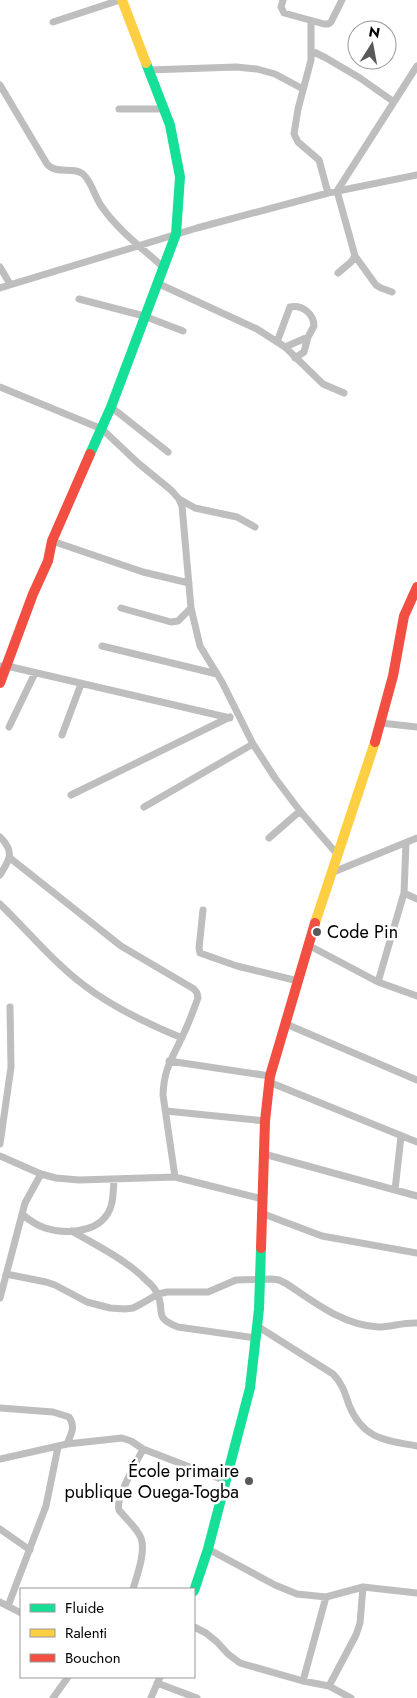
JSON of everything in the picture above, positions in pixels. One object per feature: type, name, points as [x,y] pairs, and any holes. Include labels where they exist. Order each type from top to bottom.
[{"type":"street","points":[[0,683],[3,666],[48,561],[52,541],[111,407],[176,234],[180,204],[180,177],[174,141],[165,109],[121,0],[53,22]]},
{"type":"street","points":[[283,0],[281,7],[284,12],[311,21],[328,24],[331,22],[342,0]]},
{"type":"street","points":[[311,21],[312,51],[294,134],[298,142],[319,160],[328,193]]},
{"type":"street","points":[[312,51],[360,78],[394,102]]},
{"type":"street","points":[[392,292],[376,285],[355,256],[337,191],[417,66]]},
{"type":"street","points":[[149,70],[257,69],[275,74],[303,89]]},
{"type":"street","points":[[0,85],[47,164],[53,169],[84,174],[101,206],[138,245],[163,267]]},
{"type":"street","points":[[119,109],[165,109]]},
{"type":"street","points":[[0,288],[176,234],[328,193],[417,175]]},
{"type":"street","points":[[338,273],[355,256]]},
{"type":"street","points":[[0,267],[10,284]]},
{"type":"street","points":[[156,283],[257,329],[285,347],[323,384],[344,394]]},
{"type":"street","points":[[79,299],[144,316],[183,332]]},
{"type":"street","points":[[277,342],[288,309],[294,306],[304,309],[314,321],[313,330],[308,337],[304,352],[296,358]]},
{"type":"street","points":[[285,347],[308,337]]},
{"type":"street","points":[[0,387],[102,429],[179,499],[182,506],[191,608],[200,646],[217,674],[253,744],[275,778],[337,854]]},
{"type":"street","points":[[111,407],[168,452]]},
{"type":"street","points":[[179,499],[195,508],[237,517],[255,527]]},
{"type":"street","points":[[52,541],[143,572],[189,583]]},
{"type":"street","points":[[195,1588],[208,1549],[250,1388],[257,1326],[264,1121],[270,1079],[330,874],[381,724],[393,676],[404,616],[417,587]]},
{"type":"street","points":[[120,608],[171,622],[178,621],[191,608]]},
{"type":"street","points":[[102,646],[217,674]]},
{"type":"street","points":[[3,666],[230,718]]},
{"type":"street","points":[[9,726],[35,673]]},
{"type":"street","points":[[62,734],[81,684]]},
{"type":"street","points":[[71,795],[237,713]]},
{"type":"street","points":[[381,724],[417,727]]},
{"type":"street","points":[[144,807],[253,744]]},
{"type":"street","points":[[269,838],[300,811]]},
{"type":"street","points":[[0,837],[9,847],[10,858],[0,875]]},
{"type":"street","points":[[330,874],[417,838]]},
{"type":"street","points":[[378,982],[404,893],[406,843]]},
{"type":"street","points":[[10,858],[121,946],[198,993],[198,998],[182,1038],[169,1061],[163,1082],[175,1177]]},
{"type":"street","points":[[404,893],[417,900]]},
{"type":"street","points":[[0,904],[60,965],[94,993],[150,1025],[182,1038]]},
{"type":"street","points":[[204,910],[200,953],[237,966],[298,981]]},
{"type":"street","points":[[308,945],[378,982],[417,996]]},
{"type":"street","points":[[0,1144],[11,1067],[10,1007]]},
{"type":"street","points":[[286,1024],[417,1080]]},
{"type":"street","points":[[169,1061],[270,1079],[417,1142]]},
{"type":"street","points":[[166,1111],[264,1121]]},
{"type":"street","points":[[395,1190],[401,1136]]},
{"type":"street","points":[[264,1154],[417,1196]]},
{"type":"street","points":[[0,1156],[41,1174],[66,1180],[175,1177],[262,1199]]},
{"type":"street","points":[[0,1298],[22,1214],[41,1174]]},
{"type":"street","points":[[22,1214],[43,1228],[62,1232],[90,1227],[100,1223],[107,1215],[112,1203],[114,1179]]},
{"type":"street","points":[[261,1213],[322,1236],[417,1253]]},
{"type":"street","points":[[72,1231],[126,1264],[147,1280],[158,1294],[161,1316],[169,1323],[178,1327],[256,1338]]},
{"type":"street","points":[[6,1274],[32,1278],[55,1285],[87,1302],[110,1308],[133,1308],[158,1294],[167,1292],[208,1292],[236,1280],[279,1280],[335,1315],[358,1324],[378,1327],[417,1323]]},
{"type":"street","points":[[257,1326],[334,1374],[342,1386],[356,1419],[363,1428],[371,1434],[392,1442],[417,1446]]},
{"type":"street","points":[[0,1408],[53,1412],[70,1417],[73,1430],[67,1444]]},
{"type":"street","points":[[0,1458],[67,1444],[122,1438],[143,1449],[226,1481]]},
{"type":"street","points":[[8,1606],[46,1506],[58,1447]]},
{"type":"street","points":[[134,1588],[142,1546],[141,1538],[119,1510],[118,1506],[121,1494],[143,1449]]},
{"type":"street","points":[[0,1529],[30,1550]]},
{"type":"street","points":[[208,1549],[275,1585],[297,1594],[326,1597],[363,1587],[417,1593]]},
{"type":"street","points":[[329,1686],[356,1635],[360,1623],[363,1587]]},
{"type":"street","points":[[303,1681],[326,1597]]},
{"type":"street","points":[[0,1602],[20,1612]]},
{"type":"street","points":[[195,1628],[206,1633],[240,1663],[303,1681],[329,1686],[351,1698]]},
{"type":"street","points":[[54,1698],[67,1678]]},
{"type":"street","points":[[151,1698],[158,1680],[198,1698]]},
{"type":"traffic: fast","points":[[90,454],[111,407],[176,234],[180,177],[170,125],[146,63]]},
{"type":"traffic: fast","points":[[195,1588],[208,1549],[250,1388],[259,1309],[261,1248]]},
{"type":"traffic: slow","points":[[122,0],[146,63]]},
{"type":"traffic: slow","points":[[315,923],[375,742]]},
{"type":"traffic: jam","points":[[0,683],[33,594],[48,561],[52,541],[90,454]]},
{"type":"traffic: jam","points":[[375,742],[393,676],[404,616],[417,587]]},
{"type":"traffic: jam","points":[[261,1248],[265,1121],[270,1076],[315,923]]},
{"type":"place","name":"Code Pin","points":[[317,932]]},
{"type":"place","name":"École primaire publique Ouega-Togba","points":[[249,1481]]}]
